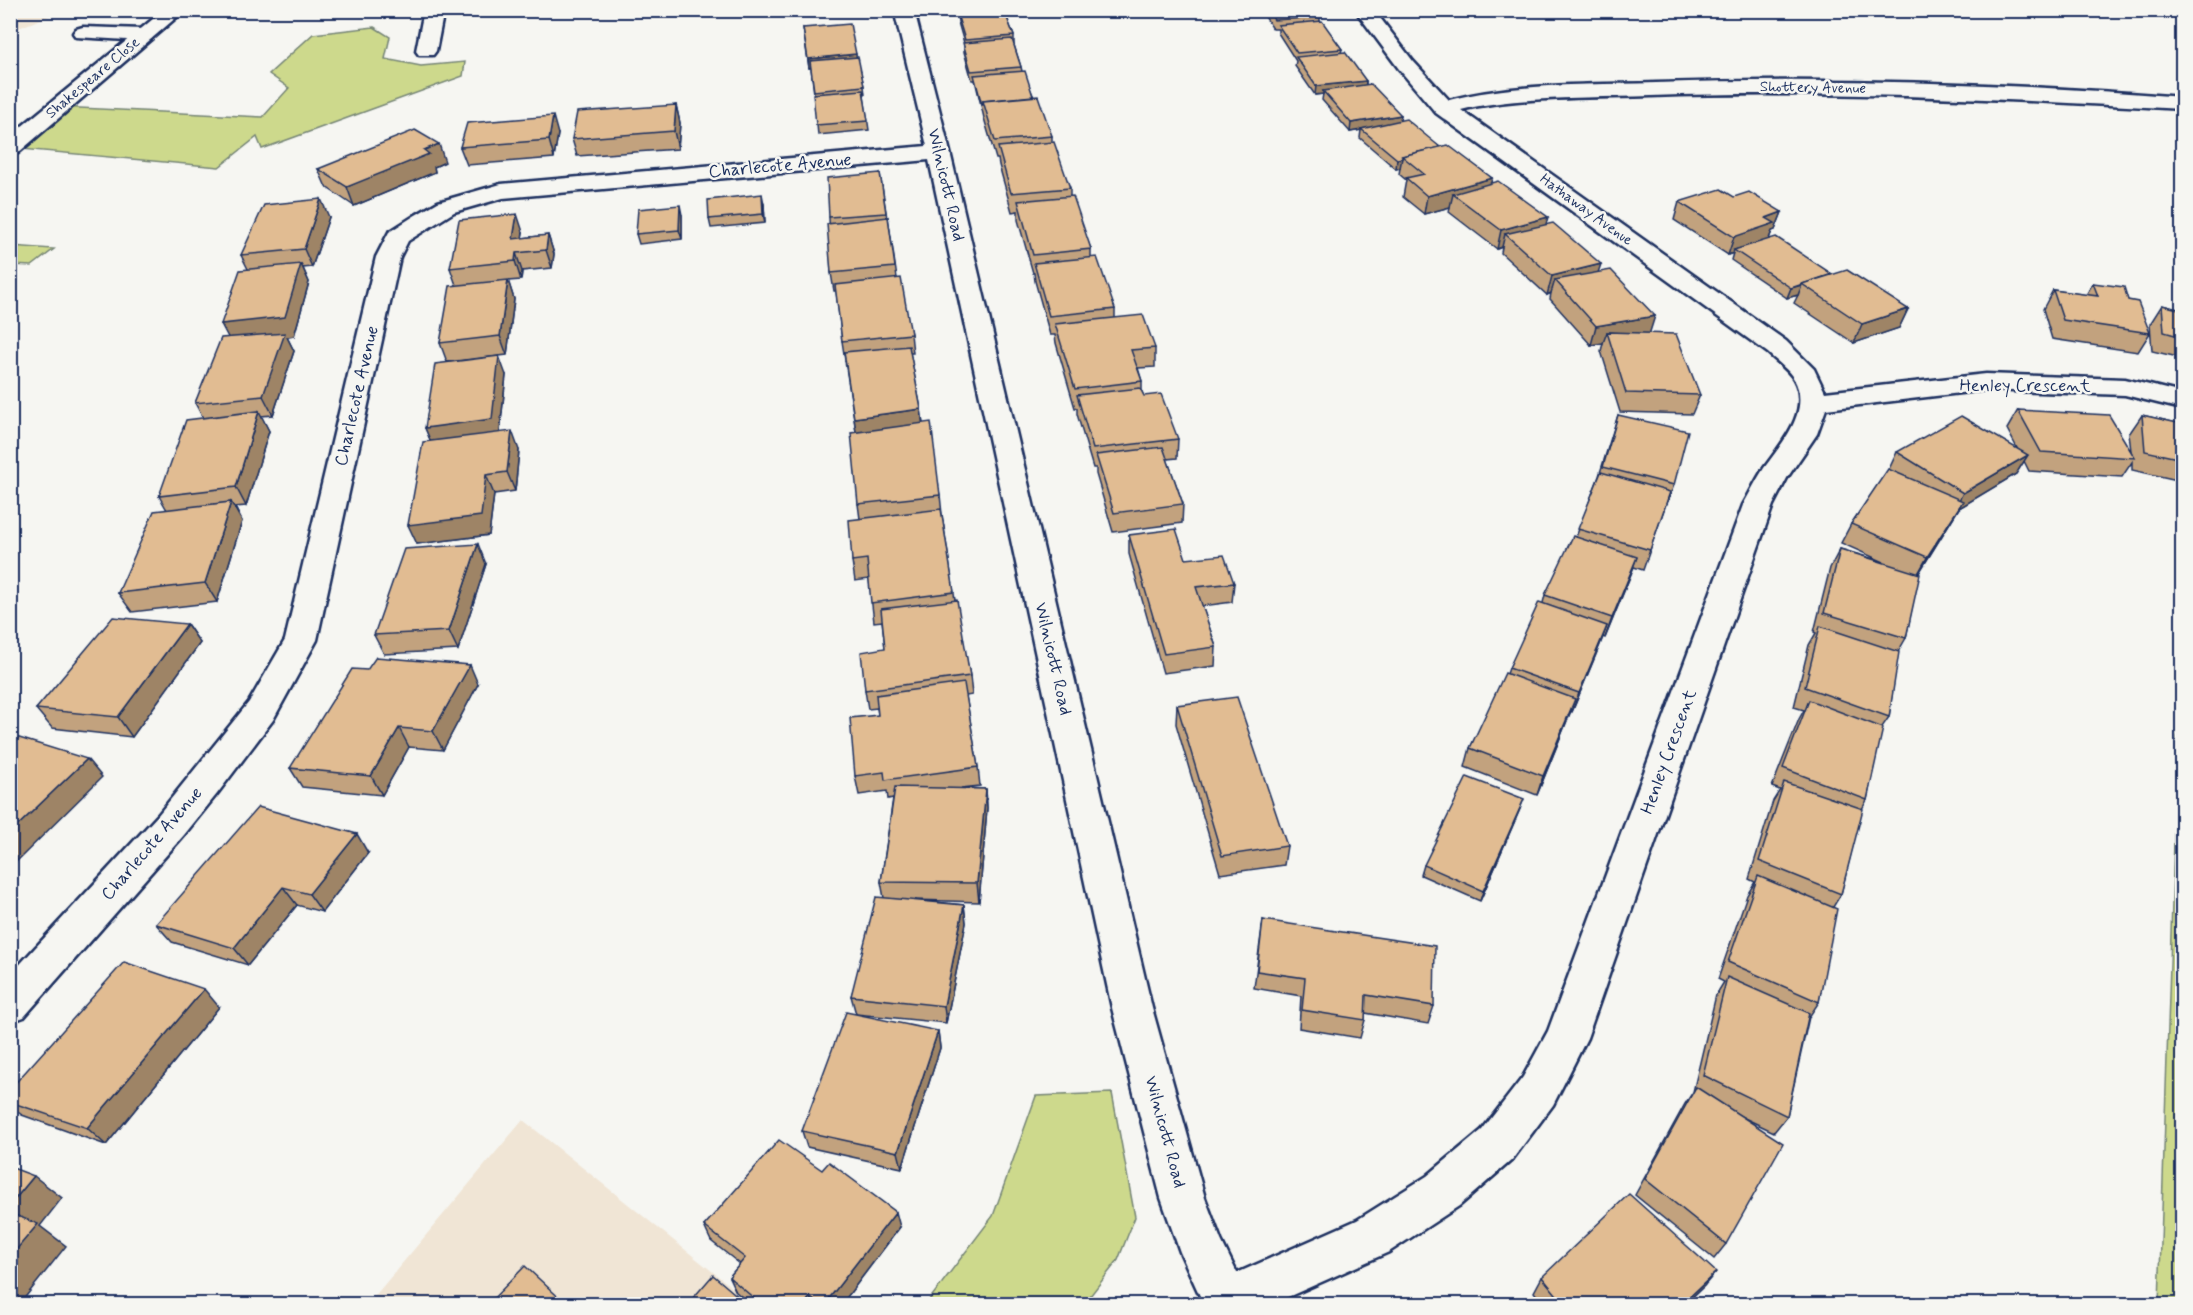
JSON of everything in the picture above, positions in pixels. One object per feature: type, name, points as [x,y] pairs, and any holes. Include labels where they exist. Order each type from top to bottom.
[{"type":"street","name":"Shakespeare Close","points":[[10,148],[176,10]]},
{"type":"street","points":[[426,51],[434,10]]},
{"type":"street","name":"Wilnicott Road","points":[[904,10],[939,152],[1132,1008],[1183,1198],[1223,1303]]},
{"type":"street","name":"Hathaway Avenue","points":[[1365,10],[1406,65],[1444,108],[1777,347],[1799,368],[1810,385],[1813,401]]},
{"type":"street","points":[[83,33],[144,35]]},
{"type":"street","name":"Shottery Avenue","points":[[1444,108],[1475,100],[1526,95],[1753,87],[2012,93],[2182,103]]},
{"type":"street","name":"Charlecote Avenue","points":[[10,1004],[171,825],[204,784],[261,711],[300,640],[388,257],[398,237],[446,207],[501,191],[939,152]]},
{"type":"street","name":"Henley Crescent","points":[[1223,1303],[1373,1236],[1443,1191],[1497,1144],[1538,1091],[1566,1038],[1758,505],[1773,477],[1802,434],[1813,401],[1845,400],[1915,389],[1986,382],[2125,387],[2182,401]]},
{"type":"shaded area","points":[[11,10],[61,10],[61,11],[11,31]]},
{"type":"shaded area","points":[[523,1120],[753,1304],[368,1304]]},
{"type":"green space","points":[[374,27],[390,37],[385,59],[421,66],[465,62],[463,76],[262,149],[257,137],[219,167],[10,148],[59,107],[263,117],[289,88],[269,74],[313,34]]},
{"type":"green space","points":[[11,246],[54,249],[32,266],[11,265]]},
{"type":"green space","points":[[2180,656],[2182,658],[2182,1304],[2159,1304]]},
{"type":"green space","points":[[1112,1093],[1135,1217],[1118,1260],[1087,1300],[1081,1304],[926,1304],[993,1216],[1036,1096]]},
{"type":"building","points":[[1004,10],[1014,36],[965,40],[957,14]]},
{"type":"building","points":[[1268,10],[1316,10],[1320,17],[1274,20]]},
{"type":"building","points":[[1322,21],[1342,49],[1297,53],[1278,25]]},
{"type":"building","points":[[850,24],[856,54],[808,59],[803,28]]},
{"type":"building","points":[[1012,39],[1021,67],[971,71],[963,43]]},
{"type":"building","points":[[1345,52],[1366,81],[1316,86],[1296,57]]},
{"type":"building","points":[[858,57],[864,86],[814,91],[810,61]]},
{"type":"building","points":[[1025,71],[1033,96],[983,101],[982,105],[974,75]]},
{"type":"building","points":[[1371,84],[1401,115],[1351,123],[1323,91]]},
{"type":"building","points":[[863,90],[868,121],[816,125],[813,94]]},
{"type":"building","points":[[1038,96],[1052,136],[995,141],[983,101]]},
{"type":"building","points":[[676,105],[674,131],[572,139],[577,112]]},
{"type":"building","points":[[553,116],[549,140],[460,147],[467,123]]},
{"type":"building","points":[[1406,119],[1440,147],[1397,159],[1361,129]]},
{"type":"building","points":[[415,130],[439,144],[424,150],[429,154],[347,187],[318,169]]},
{"type":"building","points":[[1054,142],[1070,188],[1011,193],[998,147]]},
{"type":"building","points":[[1448,145],[1492,178],[1427,196],[1406,178],[1424,174],[1402,156]]},
{"type":"building","points":[[880,173],[886,213],[829,217],[827,178]]},
{"type":"building","points":[[1498,181],[1548,217],[1501,230],[1453,194]]},
{"type":"building","points":[[1721,189],[1734,197],[1749,192],[1782,212],[1766,218],[1775,223],[1734,237],[1679,202]]},
{"type":"building","points":[[762,194],[763,214],[709,219],[708,200]]},
{"type":"building","points":[[1073,196],[1091,249],[1033,255],[1018,201]]},
{"type":"building","points":[[321,199],[304,249],[241,255],[264,205]]},
{"type":"building","points":[[680,205],[679,230],[636,234],[638,209]]},
{"type":"building","points":[[517,214],[513,239],[548,235],[546,250],[516,253],[515,261],[450,268],[459,220]]},
{"type":"building","points":[[888,217],[895,267],[831,273],[827,224]]},
{"type":"building","points":[[1553,223],[1601,264],[1552,276],[1505,234]]},
{"type":"building","points":[[1776,237],[1832,274],[1791,288],[1734,250]]},
{"type":"building","points":[[1097,257],[1115,309],[1049,316],[1034,263]]},
{"type":"building","points":[[301,264],[285,317],[221,324],[240,270]]},
{"type":"building","points":[[1611,270],[1655,316],[1596,326],[1555,280]]},
{"type":"building","points":[[1847,270],[1908,309],[1862,324],[1802,284]]},
{"type":"building","points":[[901,278],[911,334],[842,341],[835,285]]},
{"type":"building","points":[[508,280],[500,336],[440,343],[450,286]]},
{"type":"building","points":[[2093,283],[2124,287],[2128,300],[2138,302],[2150,333],[2063,320],[2053,290],[2098,296]]},
{"type":"building","points":[[2162,305],[2182,310],[2182,337],[2164,332]]},
{"type":"building","points":[[1143,315],[1155,348],[1131,350],[1142,381],[1075,389],[1055,324]]},
{"type":"building","points":[[1607,332],[1676,334],[1700,395],[1626,393]]},
{"type":"building","points":[[285,333],[263,396],[195,403],[221,338]]},
{"type":"building","points":[[909,346],[921,409],[854,418],[844,352]]},
{"type":"building","points":[[499,356],[492,419],[425,428],[435,364]]},
{"type":"building","points":[[1140,388],[1144,396],[1161,394],[1178,439],[1093,449],[1077,395]]},
{"type":"building","points":[[2018,410],[2109,415],[2135,458],[2041,452]]},
{"type":"building","points":[[259,411],[236,487],[159,496],[186,420]]},
{"type":"building","points":[[1618,415],[1688,431],[1674,485],[1603,467]]},
{"type":"building","points":[[2142,415],[2182,424],[2182,459],[2145,451]]},
{"type":"building","points":[[1961,416],[2028,455],[1963,493],[1897,452]]},
{"type":"building","points":[[931,422],[940,495],[858,504],[851,433]]},
{"type":"building","points":[[512,431],[507,472],[486,475],[481,516],[408,525],[423,442]]},
{"type":"building","points":[[1163,447],[1183,504],[1114,513],[1096,455]]},
{"type":"building","points":[[1888,469],[1963,501],[1927,557],[1851,524]]},
{"type":"building","points":[[1601,472],[1670,492],[1650,550],[1578,529]]},
{"type":"building","points":[[231,502],[205,583],[118,593],[154,511]]},
{"type":"building","points":[[941,509],[954,592],[871,603],[867,559],[852,561],[849,520]]},
{"type":"building","points":[[1176,529],[1186,559],[1224,555],[1234,583],[1196,587],[1216,647],[1164,654],[1129,535]]},
{"type":"building","points":[[1573,536],[1637,557],[1612,618],[1545,595]]},
{"type":"building","points":[[478,544],[449,631],[374,635],[404,549]]},
{"type":"building","points":[[1840,549],[1920,574],[1906,638],[1824,613]]},
{"type":"building","points":[[957,600],[970,676],[865,690],[861,652],[885,648],[881,609]]},
{"type":"building","points":[[1539,602],[1607,626],[1579,693],[1509,668]]},
{"type":"building","points":[[113,617],[187,624],[118,717],[36,709]]},
{"type":"building","points":[[1820,626],[1899,652],[1889,717],[1805,687]]},
{"type":"building","points":[[376,657],[470,665],[433,731],[399,728],[371,776],[290,768],[352,669],[367,670]]},
{"type":"building","points":[[1505,673],[1575,699],[1543,776],[1470,748]]},
{"type":"building","points":[[964,683],[978,767],[885,780],[884,772],[855,776],[850,718],[878,715],[876,695]]},
{"type":"building","points":[[1237,697],[1287,846],[1222,856],[1177,705]]},
{"type":"building","points":[[1809,700],[1883,728],[1867,800],[1783,768]]},
{"type":"building","points":[[16,737],[87,759],[10,833],[10,742]]},
{"type":"building","points":[[1467,777],[1524,799],[1483,891],[1424,865]]},
{"type":"building","points":[[1784,782],[1863,809],[1841,894],[1759,861]]},
{"type":"building","points":[[895,787],[986,789],[977,883],[881,882]]},
{"type":"building","points":[[258,807],[357,834],[309,894],[283,887],[234,948],[156,924]]},
{"type":"building","points":[[1758,876],[1837,909],[1819,1002],[1728,962]]},
{"type":"building","points":[[876,897],[964,905],[944,1006],[851,996]]},
{"type":"building","points":[[1263,920],[1435,946],[1434,1006],[1366,995],[1365,1020],[1302,1010],[1305,978],[1257,971]]},
{"type":"building","points":[[124,962],[204,989],[87,1128],[10,1102],[10,1089]]},
{"type":"building","points":[[1727,977],[1809,1013],[1787,1116],[1703,1075]]},
{"type":"building","points":[[846,1012],[938,1031],[898,1152],[802,1131]]},
{"type":"building","points":[[1696,1087],[1783,1143],[1726,1244],[1645,1179]]},
{"type":"building","points":[[779,1140],[822,1170],[829,1162],[896,1212],[824,1305],[820,1305],[810,1297],[804,1305],[762,1305],[729,1277],[745,1258],[704,1226]]},
{"type":"building","points":[[10,1167],[34,1176],[10,1205]]},
{"type":"building","points":[[1629,1194],[1716,1272],[1681,1305],[1565,1305],[1542,1277]]},
{"type":"building","points":[[10,1213],[38,1224],[10,1257]]},
{"type":"building","points":[[525,1266],[567,1305],[487,1305]]},
{"type":"building","points":[[713,1275],[748,1305],[687,1305]]},
{"type":"building","points":[[1523,1297],[1528,1305],[1513,1305]]}]
